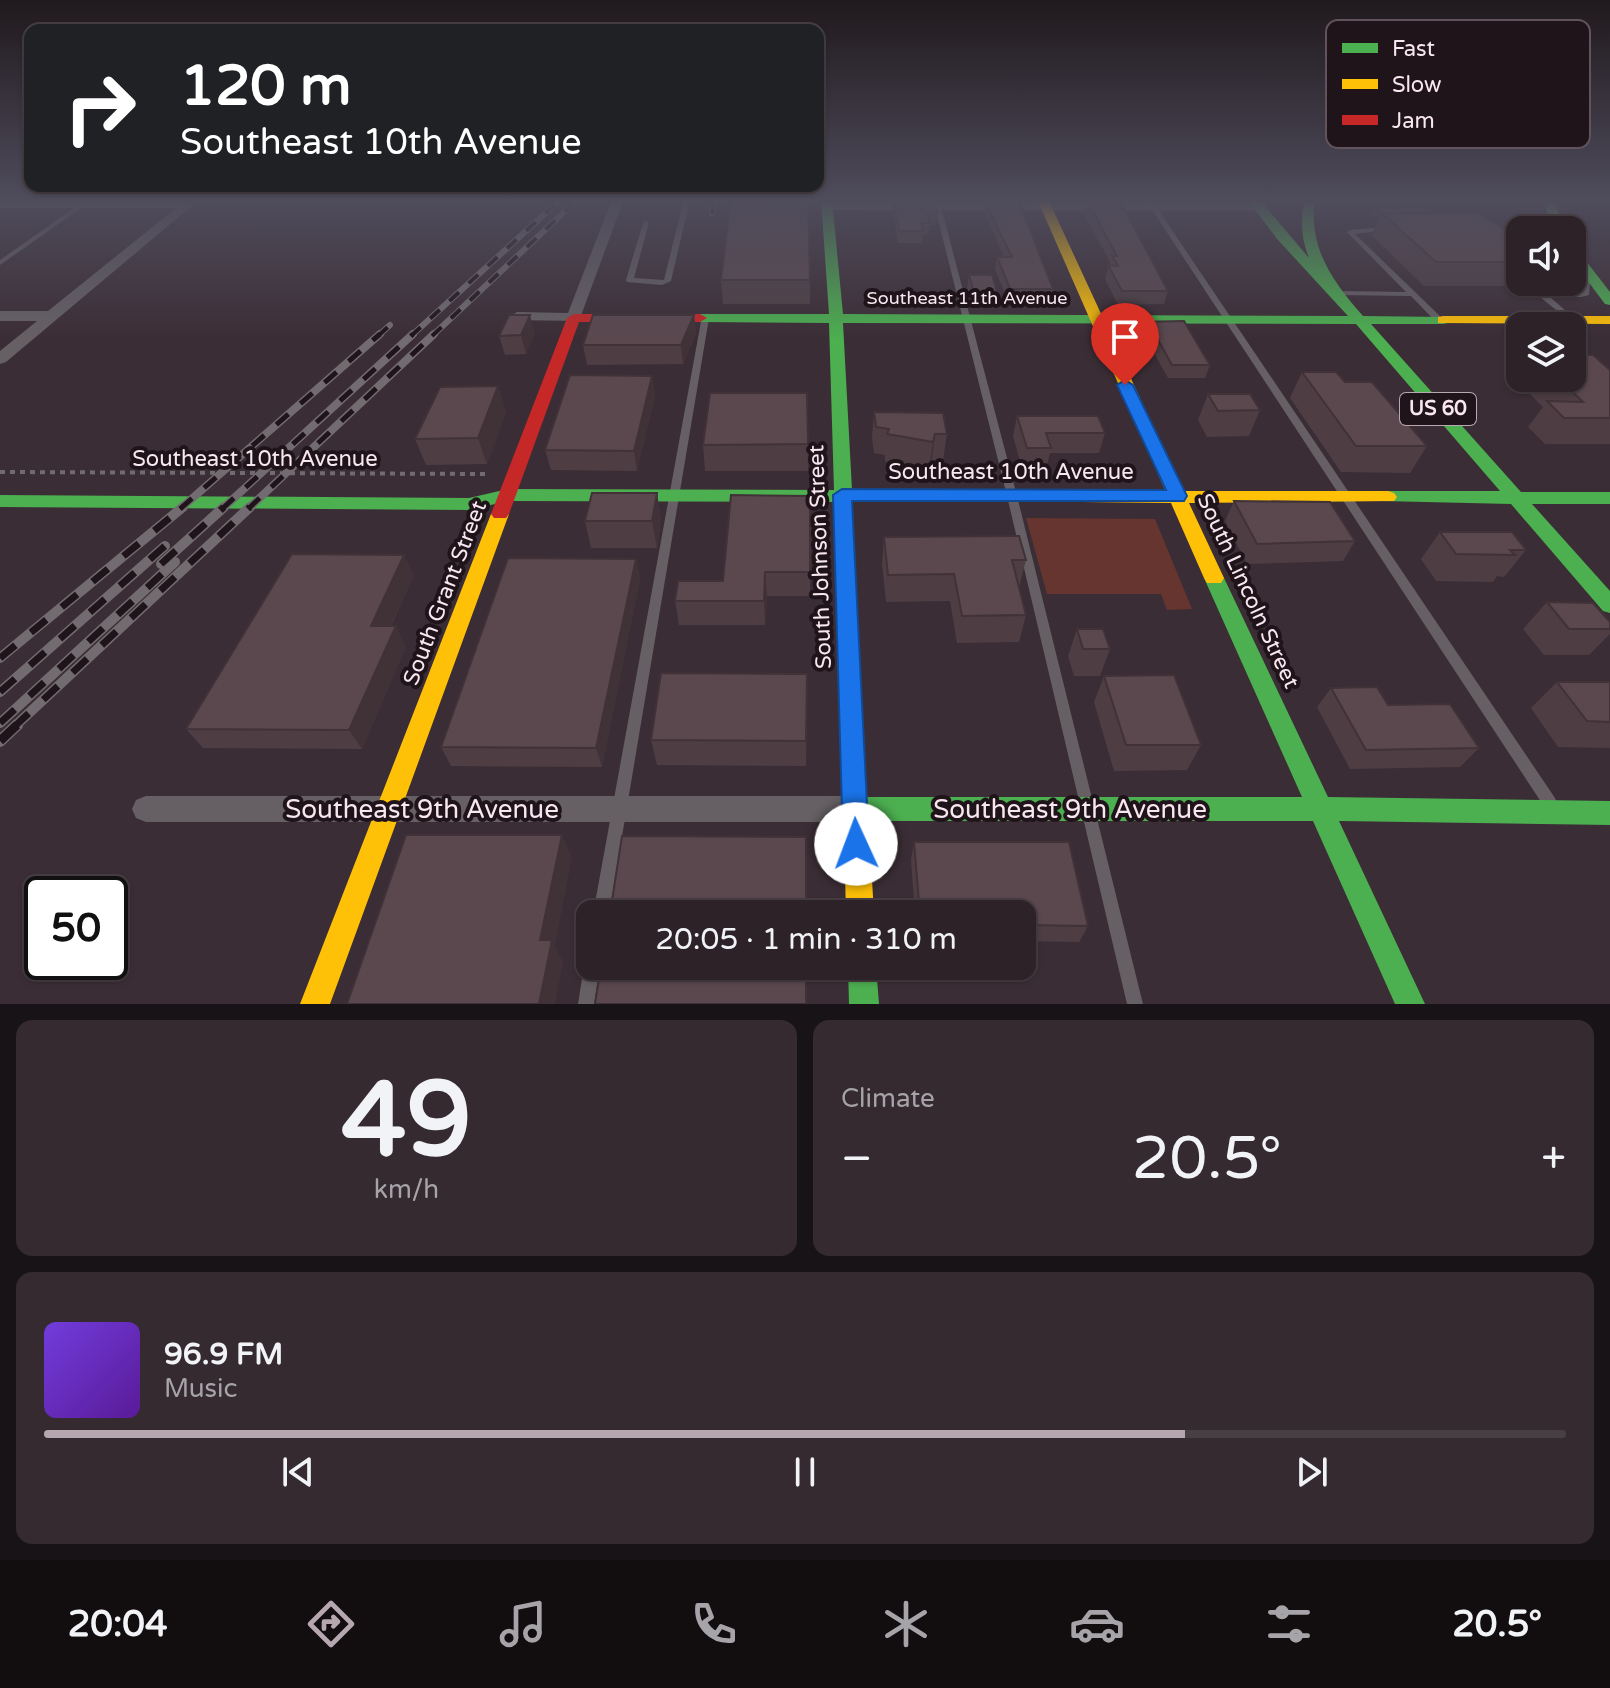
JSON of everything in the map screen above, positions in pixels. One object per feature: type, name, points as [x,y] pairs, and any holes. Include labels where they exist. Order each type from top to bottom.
[{"type":"main road","name":"South Johnson Street","points":[[830,246],[836,318],[859,900]]},
{"type":"main road","name":"South Lincoln Street","points":[[1063,246],[1410,1004]]},
{"type":"main road","points":[[1289,246],[1336,293]]},
{"type":"main road","name":"US 60","points":[[1310,246],[1336,293],[1610,605]]},
{"type":"main road","points":[[1586,271],[1610,301]]},
{"type":"main road","name":"Southeast 11th Avenue","points":[[574,318],[1506,320]]},
{"type":"main road","name":"South Grant Street","points":[[315,1004],[574,318]]},
{"type":"main road","points":[[836,352],[844,333],[851,328],[873,321],[905,318]]},
{"type":"main road","name":"Southeast 11th Avenue","points":[[1586,320],[1610,320]]},
{"type":"main road","name":"Southeast 10th Avenue","points":[[488,478],[508,495]]},
{"type":"main road","name":"Southeast 10th Avenue","points":[[0,501],[469,504],[508,495],[1610,498]]},
{"type":"main road","name":"Southeast 9th Avenue","points":[[855,809],[1610,813]]},
{"type":"main road","points":[[863,980],[864,1004]]},
{"type":"street","points":[[0,359],[137,246]]},
{"type":"street","name":"South Grant Street","points":[[574,318],[601,246]]},
{"type":"street","points":[[0,316],[52,316]]},
{"type":"street","name":"Southeast 11th Avenue","points":[[517,317],[574,318]]},
{"type":"street","name":"Southeast 9th Avenue","points":[[146,809],[855,809]]},
{"type":"lane","points":[[0,263],[24,246]]},
{"type":"lane","points":[[640,246],[630,280],[662,283],[667,281],[676,246]]},
{"type":"lane","points":[[946,246],[1012,496],[1135,1004]]},
{"type":"lane","points":[[1179,246],[1557,813]]},
{"type":"lane","points":[[1364,246],[1439,320]]},
{"type":"lane","points":[[1586,283],[1590,277]]},
{"type":"lane","points":[[1336,293],[1413,294]]},
{"type":"lane","points":[[1544,296],[1562,312]]},
{"type":"lane","points":[[603,900],[705,318]]},
{"type":"lane","points":[[586,1004],[590,980]]},
{"type":"path","points":[[0,472],[488,478]]},
{"type":"shaded area","points":[[1026,518],[1155,519],[1192,609],[1167,610],[1161,594],[1047,594]]},
{"type":"building","points":[[725,246],[809,246],[810,280],[721,280]]},
{"type":"building","points":[[1007,246],[1036,246],[1053,289],[1010,289],[997,257],[1012,257]]},
{"type":"building","points":[[1111,246],[1144,246],[1168,291],[1122,291],[1108,265],[1118,266],[1112,256],[1117,256]]},
{"type":"building","points":[[1418,246],[1506,246],[1506,262],[1436,262]]},
{"type":"building","points":[[969,275],[992,275],[997,292],[974,292]]},
{"type":"building","points":[[509,315],[530,315],[521,335],[499,336]]},
{"type":"building","points":[[593,315],[694,315],[681,345],[583,345]]},
{"type":"building","points":[[1184,321],[1210,365],[1172,365],[1157,338],[1145,338],[1136,322]]},
{"type":"building","points":[[1586,355],[1593,355],[1610,370],[1610,418],[1564,418],[1547,401],[1583,402],[1573,392],[1586,392]]},
{"type":"building","points":[[1302,372],[1336,372],[1345,382],[1372,382],[1427,446],[1356,446]]},
{"type":"building","points":[[570,375],[652,376],[634,451],[545,450]]},
{"type":"building","points":[[498,386],[478,438],[415,439],[440,387]]},
{"type":"building","points":[[710,393],[807,393],[808,444],[703,445]]},
{"type":"building","points":[[1208,394],[1250,394],[1260,410],[1218,411]]},
{"type":"building","points":[[874,412],[943,413],[947,434],[935,434],[933,442],[887,434],[889,429],[876,427]]},
{"type":"building","points":[[1017,416],[1098,416],[1105,433],[1046,433],[1051,448],[1027,448]]},
{"type":"building","points":[[592,493],[657,493],[652,521],[585,521]]},
{"type":"building","points":[[731,495],[810,496],[810,572],[765,572],[764,601],[675,601],[678,581],[723,581]]},
{"type":"building","points":[[1234,501],[1330,502],[1355,541],[1257,544]]},
{"type":"building","points":[[1440,532],[1512,532],[1526,550],[1510,550],[1515,555],[1456,554]]},
{"type":"building","points":[[1019,536],[1026,560],[1012,560],[1026,615],[962,616],[954,574],[888,575],[884,537]]},
{"type":"building","points":[[292,554],[404,555],[371,626],[396,626],[349,730],[186,729]]},
{"type":"building","points":[[508,558],[636,559],[596,748],[441,747]]},
{"type":"building","points":[[1547,602],[1593,603],[1610,622],[1610,629],[1569,629]]},
{"type":"building","points":[[1077,629],[1103,629],[1110,649],[1083,649]]},
{"type":"building","points":[[661,673],[807,674],[806,741],[651,740]]},
{"type":"building","points":[[1174,675],[1201,745],[1126,745],[1104,676]]},
{"type":"building","points":[[1557,682],[1610,682],[1610,722],[1587,721]]},
{"type":"building","points":[[1377,687],[1388,705],[1450,704],[1479,748],[1366,750],[1331,688]]},
{"type":"building","points":[[406,835],[562,835],[540,940],[552,940],[539,1004],[347,1004]]},
{"type":"building","points":[[622,836],[806,837],[806,900],[612,900]]},
{"type":"building","points":[[914,842],[1069,842],[1088,926],[1036,925],[1036,900],[919,900]]},
{"type":"building","points":[[599,980],[806,980],[806,1004],[595,1004]]},
{"type":"railway","points":[[411,336],[510,246]]},
{"type":"railway","points":[[432,336],[528,246]]},
{"type":"railway","points":[[378,336],[390,325]]},
{"type":"railway","points":[[180,509],[380,334]]},
{"type":"railway","points":[[222,509],[413,334]]},
{"type":"railway","points":[[248,509],[434,334]]},
{"type":"railway","points":[[0,658],[183,507]]},
{"type":"railway","points":[[161,564],[224,507]]},
{"type":"railway","points":[[14,727],[250,507]]},
{"type":"railway","points":[[0,692],[165,546]]},
{"type":"railway","points":[[0,723],[175,562]]},
{"type":"railway","points":[[0,741],[17,725]]},
{"type":"traffic: fast","points":[[830,246],[836,318],[855,794]]},
{"type":"traffic: fast","points":[[1291,246],[1331,288]]},
{"type":"traffic: fast","points":[[1311,246],[1336,293]]},
{"type":"traffic: fast","points":[[1586,271],[1590,277]]},
{"type":"traffic: fast","points":[[1590,277],[1610,301]]},
{"type":"traffic: fast","points":[[1336,293],[1610,605]]},
{"type":"traffic: fast","points":[[700,318],[1443,320]]},
{"type":"traffic: fast","points":[[0,501],[469,504],[508,495],[923,496]]},
{"type":"traffic: fast","points":[[1388,497],[1610,498]]},
{"type":"traffic: fast","points":[[1214,578],[1410,1004]]},
{"type":"traffic: fast","points":[[855,809],[1375,809],[1610,813]]},
{"type":"traffic: fast","points":[[863,980],[864,1004]]},
{"type":"traffic: slow","points":[[1063,246],[1214,578]]},
{"type":"traffic: slow","points":[[1443,320],[1610,320]]},
{"type":"traffic: slow","points":[[923,496],[1388,497]]},
{"type":"traffic: slow","points":[[315,1004],[500,514]]},
{"type":"traffic: slow","points":[[855,794],[859,900]]},
{"type":"traffic: jam","points":[[500,514],[574,318],[700,318]]},
{"type":"route","points":[[856,844],[842,495],[1178,496],[1125,385]]}]
